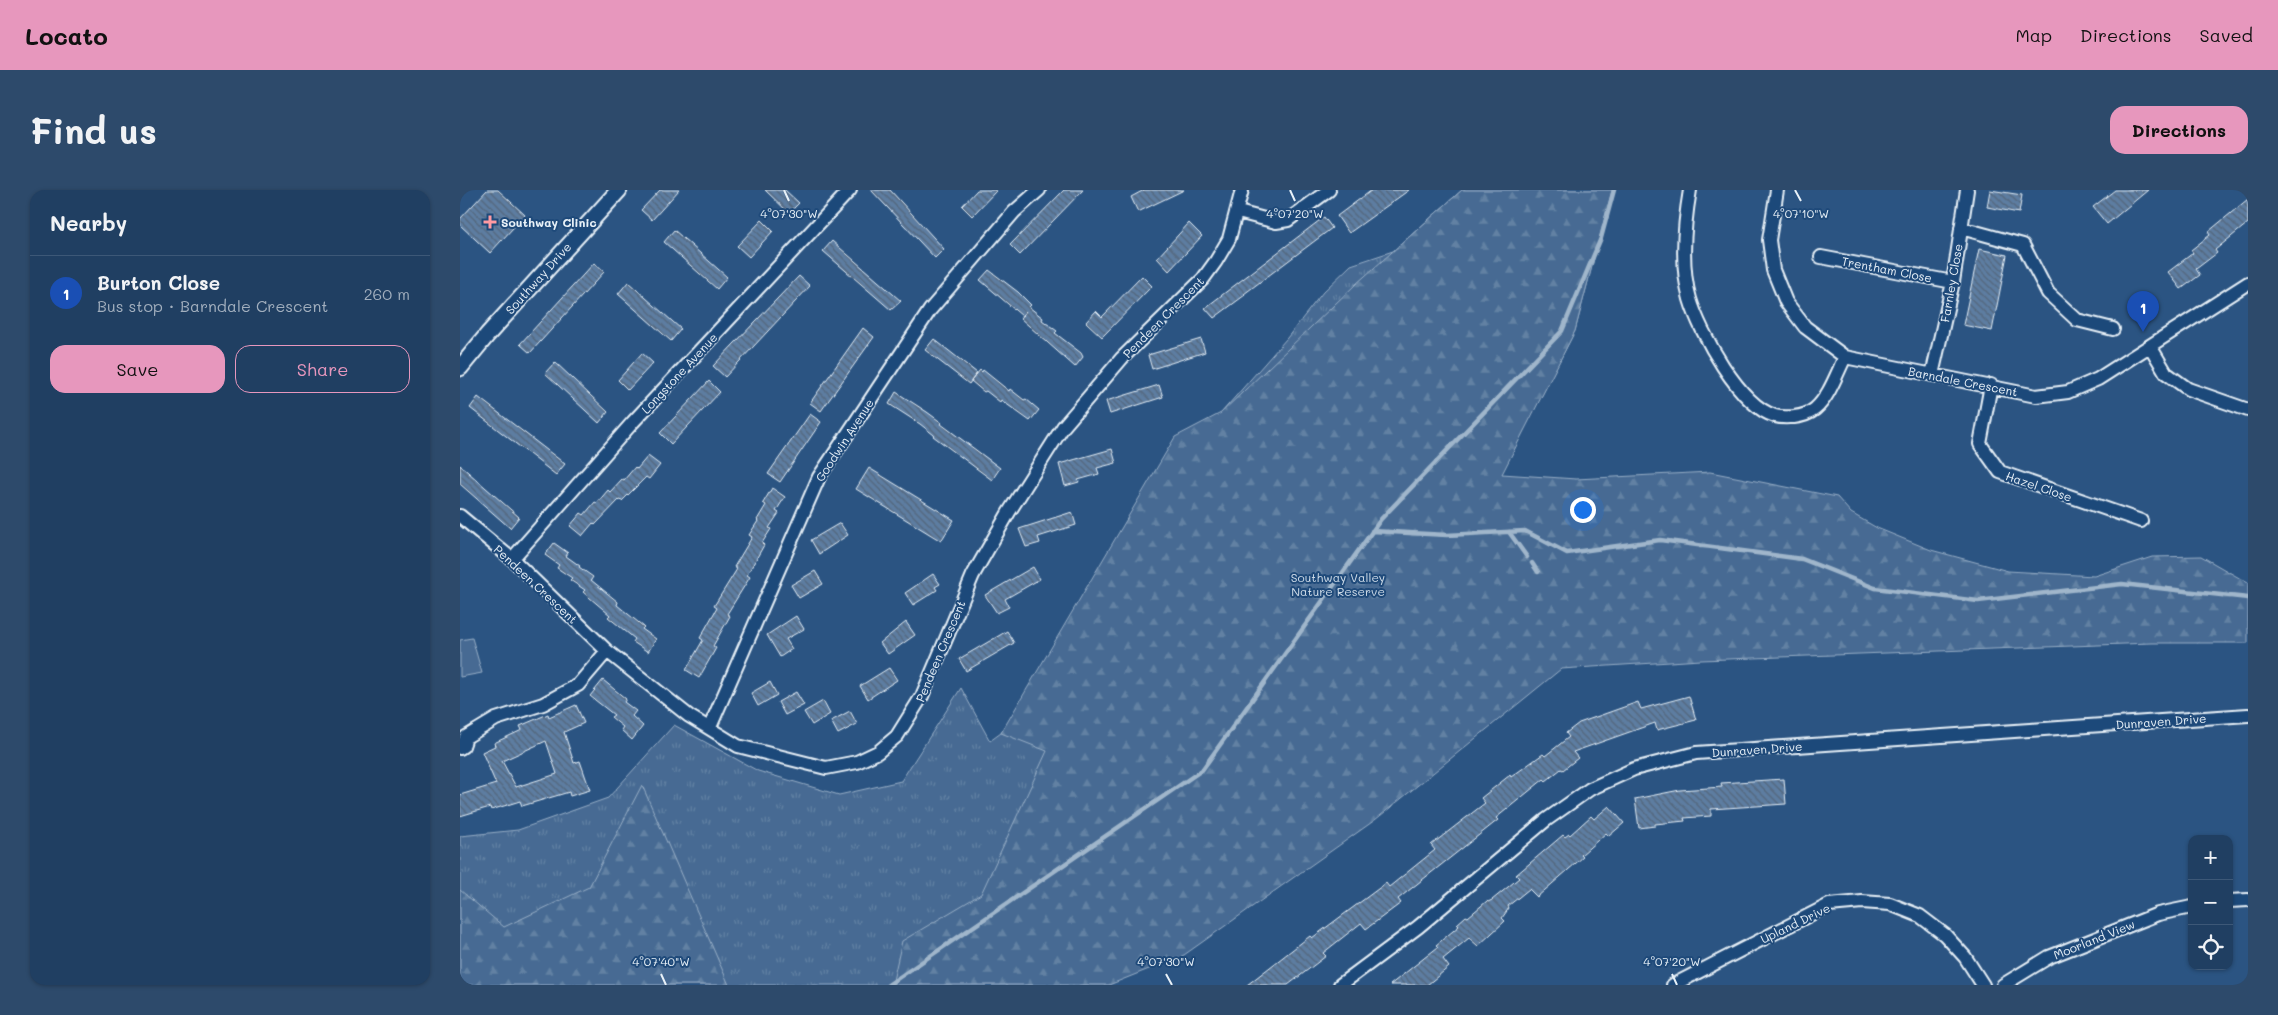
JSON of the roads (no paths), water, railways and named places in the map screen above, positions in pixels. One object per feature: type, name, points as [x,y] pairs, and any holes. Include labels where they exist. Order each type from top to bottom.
[{"type":"street","name":"Southway Drive","points":[[460,368],[488,334],[619,190]]},
{"type":"street","name":"Longstone Avenue","points":[[512,559],[633,422],[850,190]]},
{"type":"street","name":"Goodwin Avenue","points":[[710,728],[819,477],[930,310],[1014,212],[1038,190]]},
{"type":"street","name":"Pendeen Crescent","points":[[460,516],[512,559],[607,651],[688,716],[738,746],[826,768],[856,762],[878,752],[897,736],[922,696],[973,575],[1009,512],[1063,427],[1122,358],[1202,279],[1216,261],[1229,239],[1238,212],[1242,190]]},
{"type":"street","points":[[1238,212],[1276,222],[1288,220],[1329,190]]},
{"type":"street","points":[[1690,190],[1684,232],[1686,276],[1690,298],[1700,326],[1712,350],[1745,394],[1774,416],[1784,418],[1804,416],[1816,409],[1826,396],[1845,356]]},
{"type":"street","name":"Barndale Crescent","points":[[1777,190],[1770,240],[1773,270],[1786,302],[1806,327],[1845,356],[2036,396],[2068,392],[2098,379],[2248,283]]},
{"type":"street","name":"Farnley Close","points":[[1932,375],[1953,282],[1967,190]]},
{"type":"street","points":[[1961,228],[2023,245],[2048,293],[2077,320],[2113,329]]},
{"type":"street","name":"Trentham Close","points":[[1821,257],[1953,282]]},
{"type":"street","points":[[2150,346],[2166,373],[2188,389],[2248,410]]},
{"type":"street","name":"Hazel Close","points":[[1990,385],[1980,444],[2000,472],[2140,521]]},
{"type":"street","points":[[460,748],[463,746],[466,737],[496,718],[543,704],[578,685],[607,651]]},
{"type":"street","name":"Dunraven Drive","points":[[1340,985],[1418,927],[1546,820],[1590,789],[1634,769],[1696,753],[2248,715]]},
{"type":"street","points":[[2233,901],[2248,900]]},
{"type":"street","name":"Upland Drive","points":[[1673,985],[1830,905],[1862,902],[1890,904],[1920,916],[1945,935],[1965,957],[1983,985]]},
{"type":"street","name":"Moorland View","points":[[2002,985],[2048,957],[2158,914],[2188,908]]},
{"type":"waterway","points":[[888,985],[1202,770],[1381,519],[1562,331],[1601,238],[1614,190]]},
{"type":"waterway","points":[[1372,531],[1447,535],[1525,531],[1567,553],[1660,540],[1802,559],[1875,588],[1978,601],[2122,584],[2248,598]]},
{"type":"waterway","points":[[1509,532],[1527,557]]},
{"type":"waterway","points":[[1532,563],[1538,572]]},
{"type":"place","name":"Southway Clinic","points":[[490,222]]},
{"type":"place","name":"Burton Close","points":[[2143,332]]},
{"type":"park label","name":"Southway Valley Nature Reserve","points":[[1338,584]]}]
